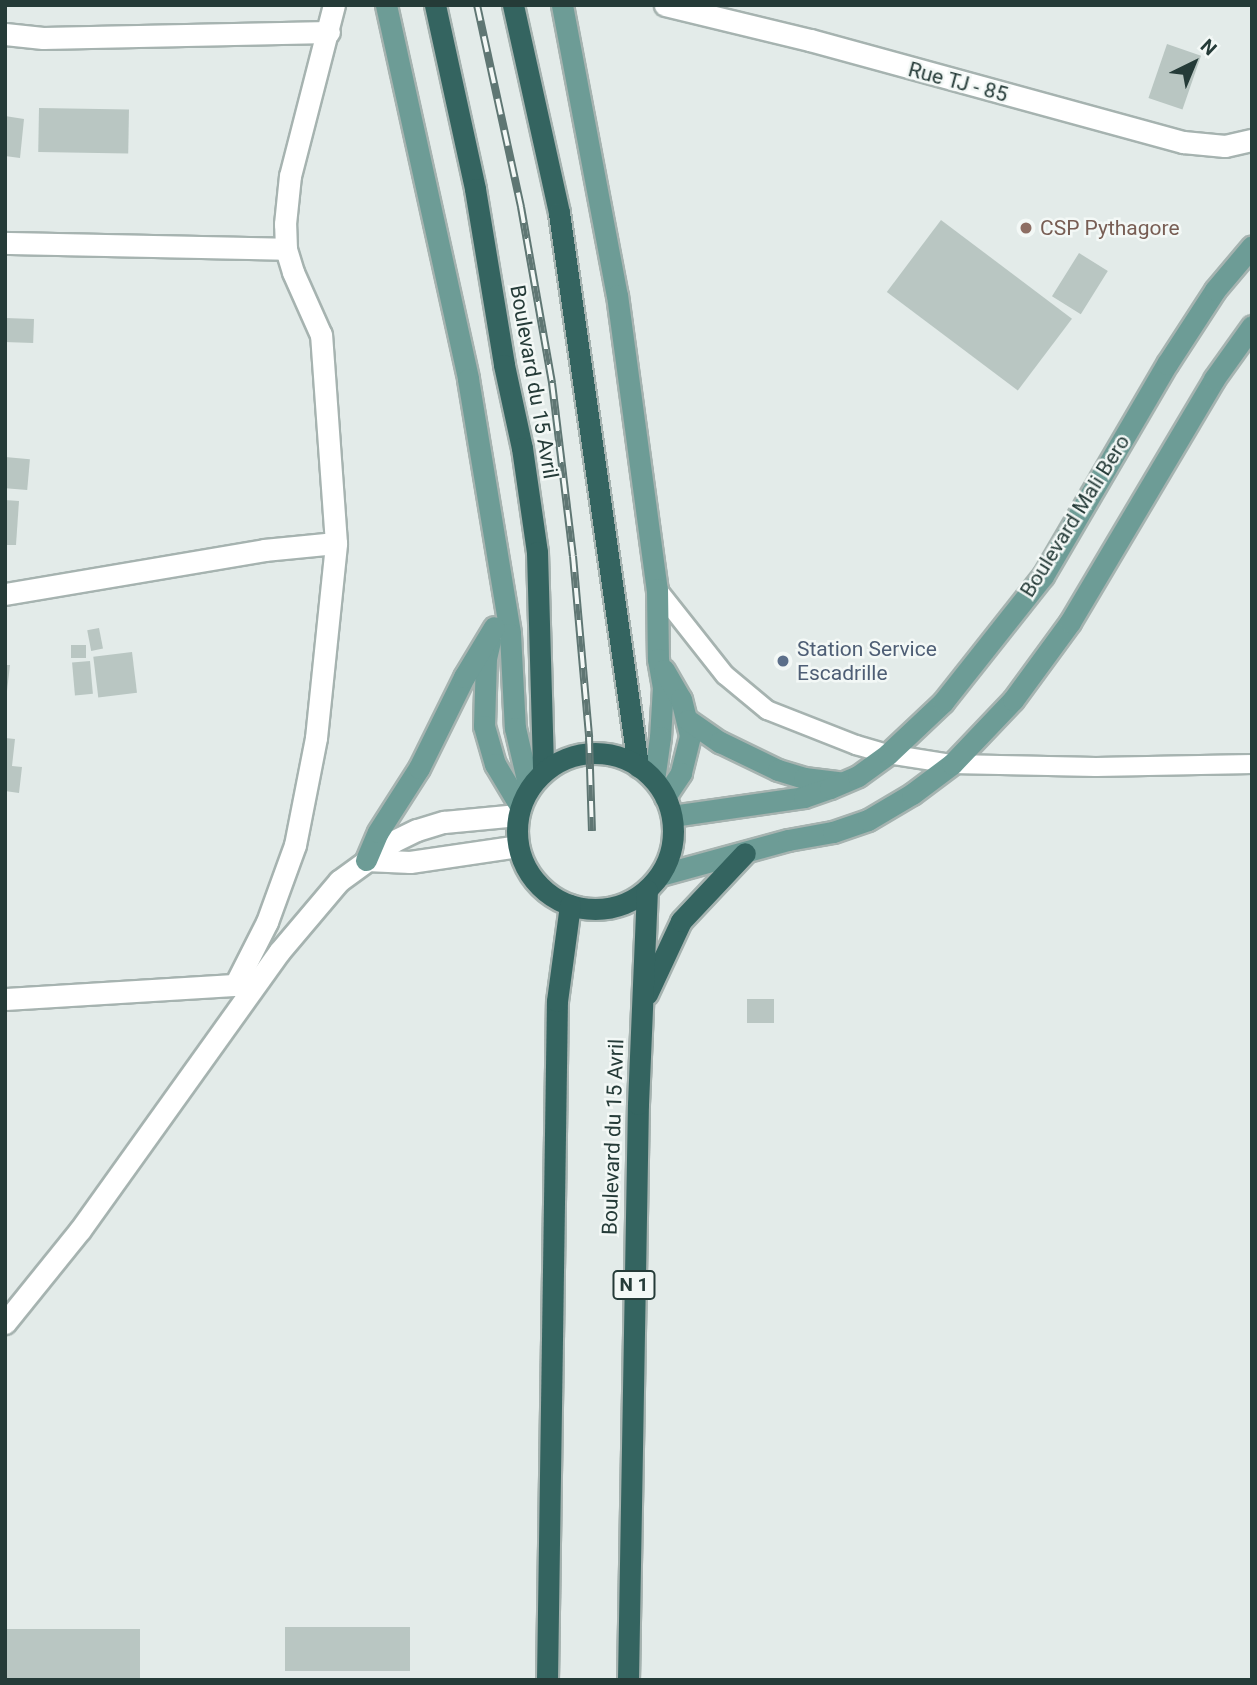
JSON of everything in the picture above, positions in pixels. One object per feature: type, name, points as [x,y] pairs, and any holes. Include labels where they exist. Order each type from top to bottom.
[{"type":"highway","name":"Boulevard du 15 Avril","points":[[435,5],[475,189],[504,365],[522,448],[537,552],[528,795]]},
{"type":"highway","points":[[513,5],[559,213],[657,790],[673,837],[654,882],[630,902],[611,908],[590,909],[570,905],[552,897],[536,883],[525,866],[518,846],[528,795],[560,761],[589,754],[620,757],[657,790]]},
{"type":"highway","points":[[642,1005],[681,921],[745,853]]},
{"type":"highway","name":"Boulevard du 15 Avril","points":[[628,1680],[642,1005],[654,882]]},
{"type":"highway","points":[[547,1680],[557,1001],[570,905]]},
{"type":"main road","points":[[386,5],[468,379],[505,599],[510,634],[515,728],[528,795]]},
{"type":"main road","points":[[562,5],[617,295],[657,589],[658,659],[663,687],[657,790]]},
{"type":"main road","name":"Boulevard Mali Bero","points":[[657,790],[804,797],[858,776],[888,754],[943,702],[1043,576],[1167,365],[1215,290],[1252,246]]},
{"type":"main road","points":[[654,882],[745,853],[833,832],[868,820],[912,794],[952,764],[1013,700],[1070,622],[1214,379],[1252,326]]},
{"type":"main road","points":[[505,599],[486,658],[484,726],[495,764],[528,795]]},
{"type":"main road","points":[[366,860],[378,832],[419,768],[464,677],[494,627]]},
{"type":"main road","points":[[657,790],[685,763],[691,736],[681,699],[658,659]]},
{"type":"main road","points":[[688,720],[720,742],[778,770],[804,778],[844,782]]},
{"type":"street","points":[[235,985],[267,922],[295,845],[316,738],[336,543],[321,335],[286,249],[285,224],[290,176],[334,5]]},
{"type":"street","name":"Rue TJ - 85","points":[[665,5],[810,40],[1184,142],[1225,146],[1252,140]]},
{"type":"street","points":[[5,34],[43,38],[329,32]]},
{"type":"street","points":[[5,243],[286,249]]},
{"type":"street","points":[[5,594],[264,550],[336,543]]},
{"type":"street","points":[[5,1323],[80,1230],[298,927],[339,881],[366,860],[417,830],[528,795]]},
{"type":"street","points":[[366,860],[410,862],[518,846]]},
{"type":"street","points":[[5,999],[257,984]]},
{"type":"lane","points":[[657,589],[725,675],[767,710],[820,733],[888,754],[952,764],[1096,767],[1252,764]]},
{"type":"building","points":[[1167,44],[1201,56],[1182,110],[1148,98]]},
{"type":"building","points":[[39,108],[129,110],[128,154],[38,152]]},
{"type":"building","points":[[5,116],[24,119],[20,158],[5,156]]},
{"type":"building","points":[[941,220],[1072,319],[1018,391],[887,292]]},
{"type":"building","points":[[1079,253],[1108,271],[1081,314],[1052,296]]},
{"type":"building","points":[[5,318],[34,319],[33,343],[5,342]]},
{"type":"building","points":[[5,457],[30,459],[27,490],[5,488]]},
{"type":"building","points":[[5,500],[19,501],[16,545],[5,545]]},
{"type":"building","points":[[99,628],[103,649],[91,651],[87,630]]},
{"type":"building","points":[[71,645],[86,645],[86,658],[71,658]]},
{"type":"building","points":[[132,652],[137,693],[98,697],[93,657]]},
{"type":"building","points":[[90,661],[93,694],[75,695],[72,663]]},
{"type":"building","points":[[5,665],[10,665],[7,691],[5,691]]},
{"type":"building","points":[[5,738],[15,739],[12,766],[22,767],[19,793],[5,791]]},
{"type":"building","points":[[747,999],[774,999],[774,1023],[747,1023]]},
{"type":"building","points":[[285,1627],[410,1627],[410,1671],[285,1671]]},
{"type":"building","points":[[5,1629],[140,1629],[140,1680],[5,1680]]},
{"type":"railway","points":[[477,5],[521,207],[552,383],[573,556],[589,737],[592,831]]},
{"type":"place","name":"CSP Pythagore","points":[[1026,228]]},
{"type":"place","name":"Station Service Escadrille","points":[[783,661]]}]
